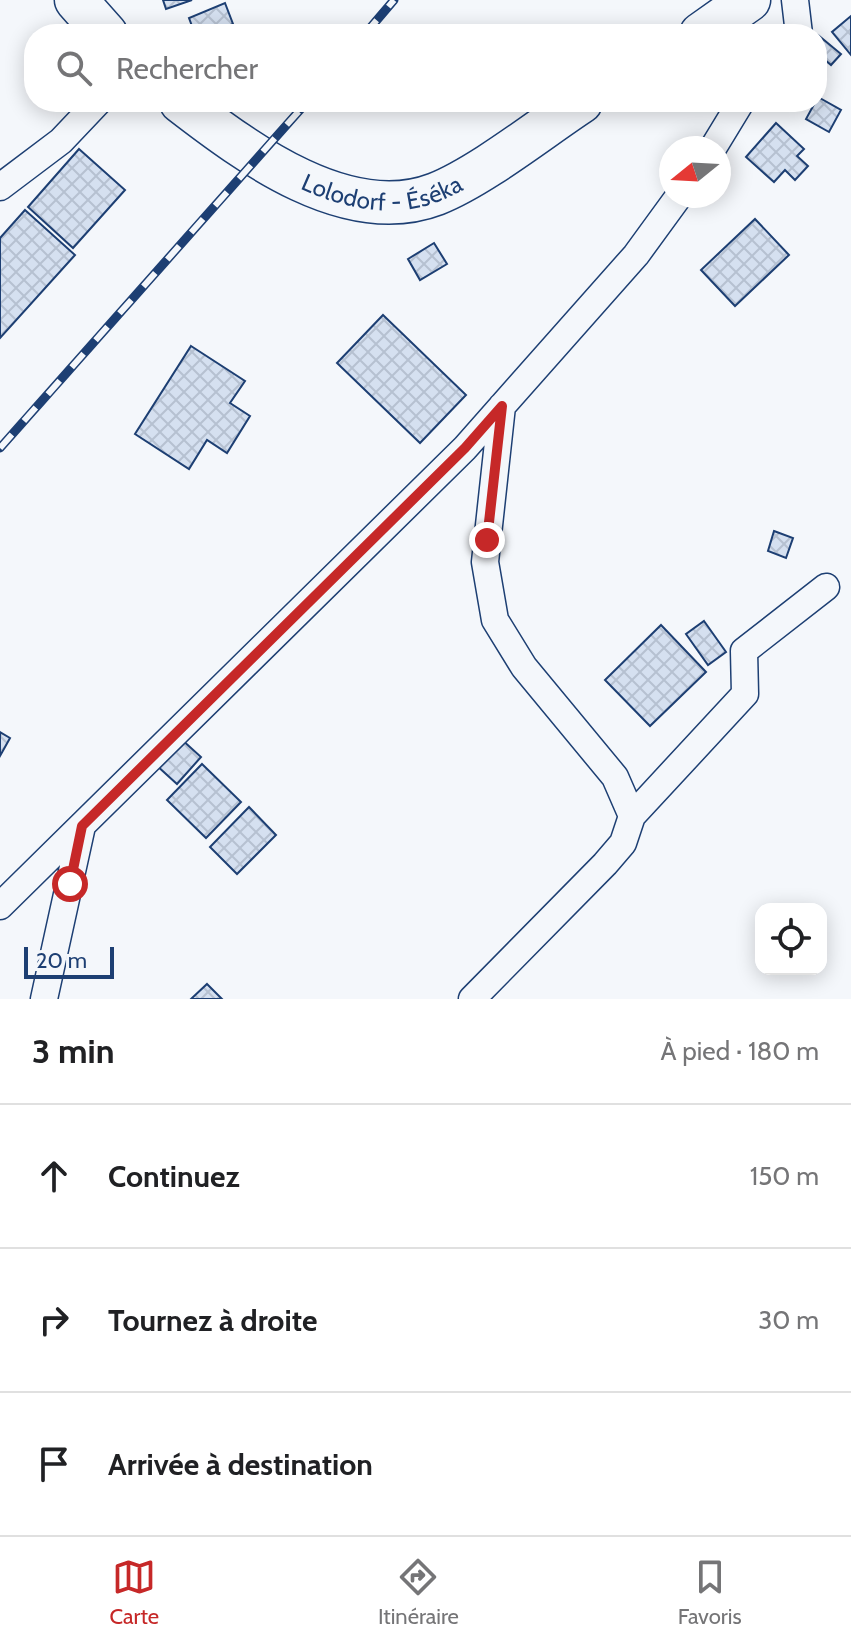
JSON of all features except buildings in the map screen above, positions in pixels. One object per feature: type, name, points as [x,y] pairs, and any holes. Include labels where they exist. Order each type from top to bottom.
[{"type":"main road","points":[[76,0],[97,24]]},
{"type":"main road","points":[[718,24],[749,0]]},
{"type":"main road","name":"Lolodorf - Éséka","points":[[195,112],[259,158],[304,183],[355,198],[397,201],[436,194],[565,112]]},
{"type":"street","points":[[795,0],[798,24]]},
{"type":"street","points":[[0,205],[89,112]]},
{"type":"street","points":[[720,136],[735,112]]},
{"type":"street","points":[[0,187],[61,141]]},
{"type":"street","points":[[0,906],[465,448],[636,255],[670,208]]},
{"type":"street","points":[[502,406],[485,562],[495,620],[524,667],[615,777],[632,816]]},
{"type":"street","points":[[472,999],[605,864],[623,843],[632,816],[745,694],[744,651],[826,587]]},
{"type":"street","points":[[44,999],[82,826]]},
{"type":"railway","points":[[374,24],[394,0]]},
{"type":"railway","points":[[0,448],[298,112]]},
{"type":"route","points":[[70,884],[82,826],[465,448],[502,406],[487,540]]}]
